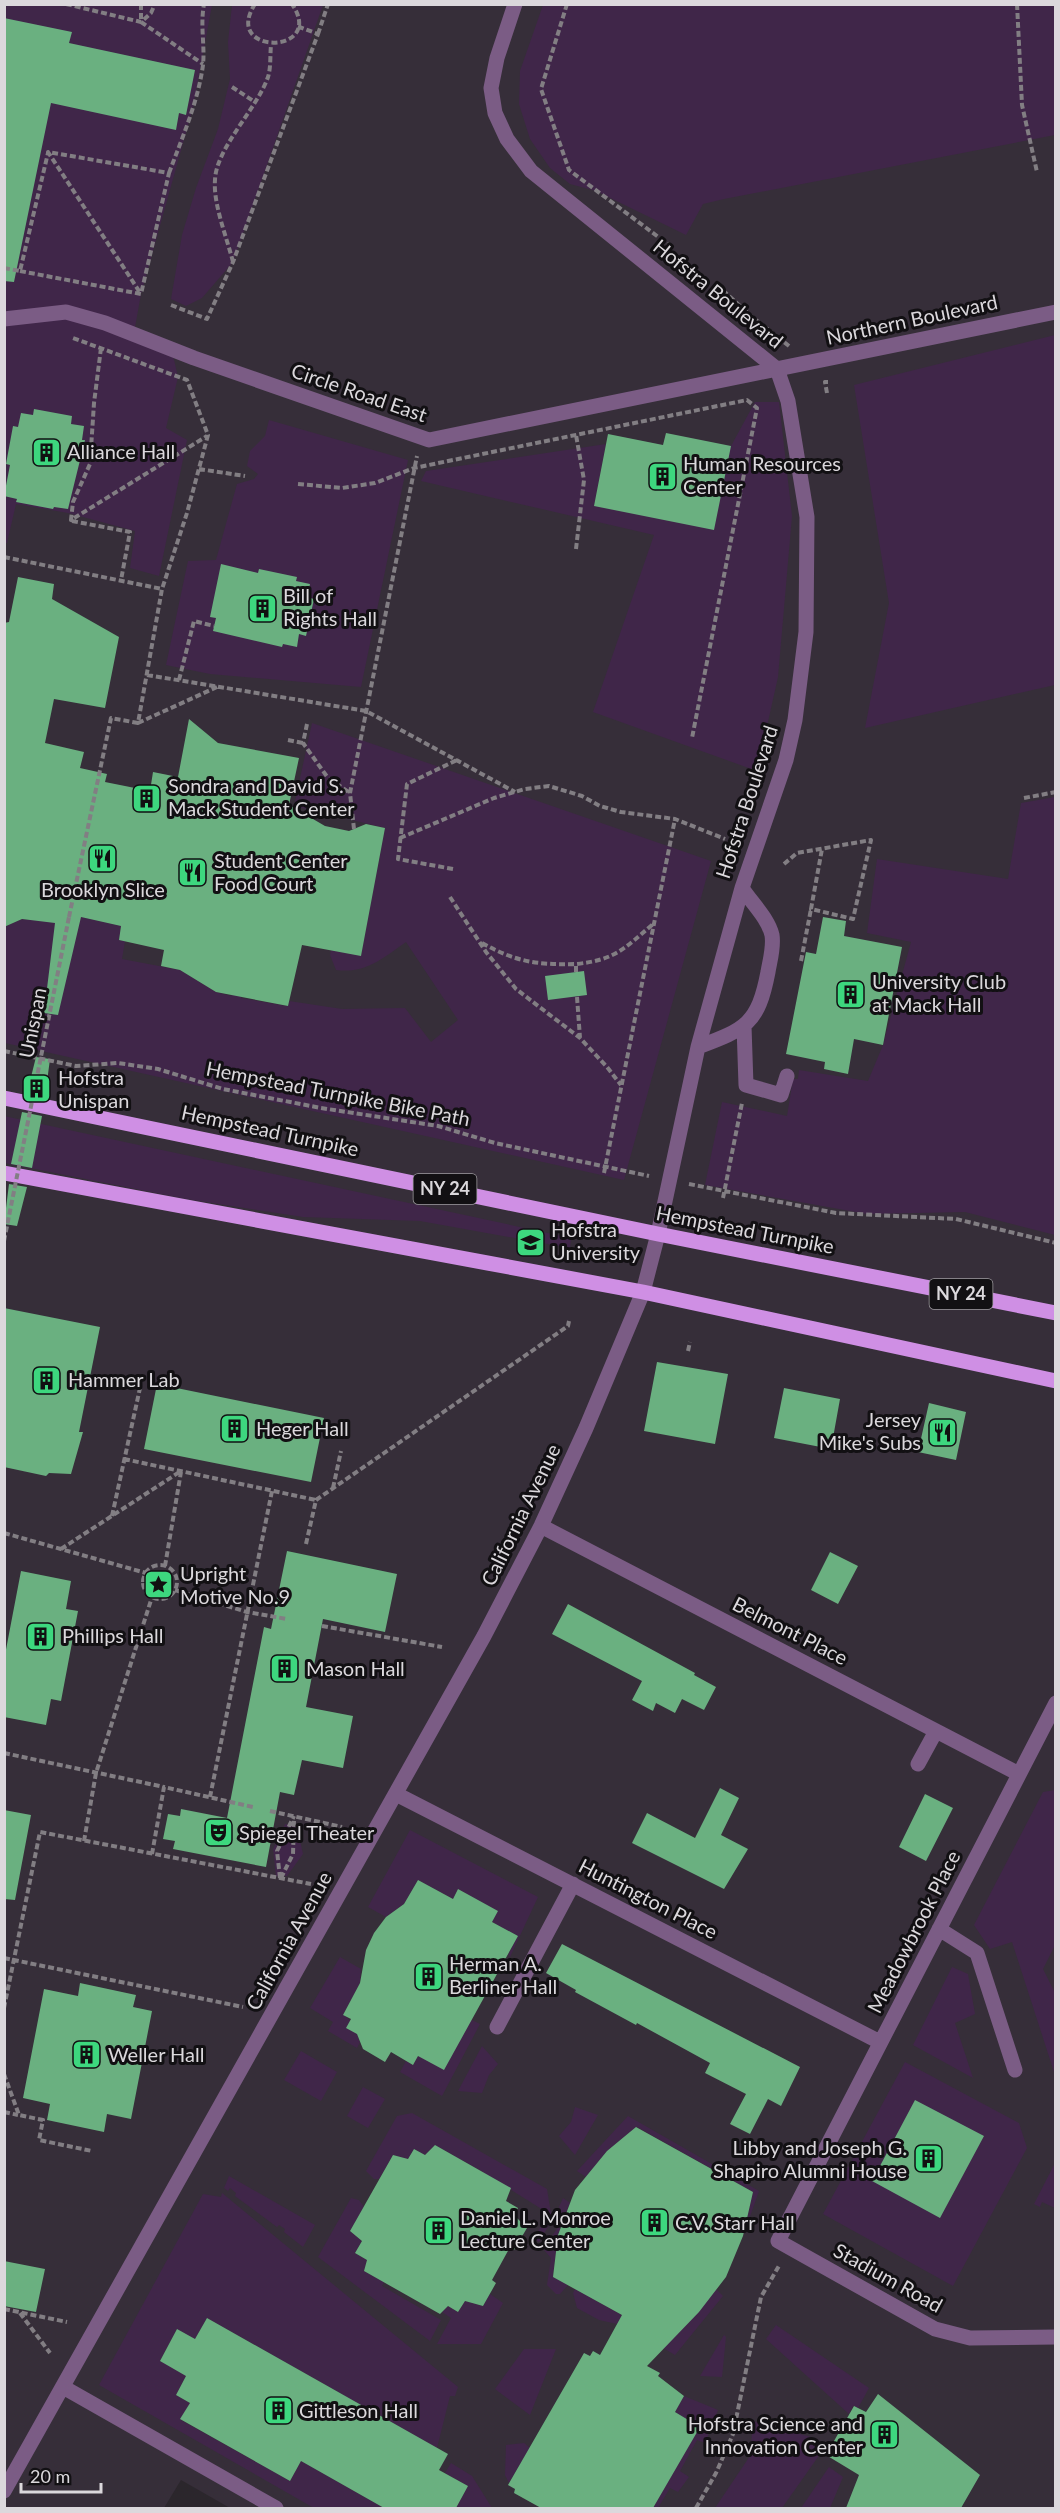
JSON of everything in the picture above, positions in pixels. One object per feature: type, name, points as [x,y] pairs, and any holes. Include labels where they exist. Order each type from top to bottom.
[{"type":"main road","name":"Hempstead Turnpike","points":[[4,1098],[658,1234],[1056,1313]]},
{"type":"main road","points":[[4,1173],[643,1292],[1056,1380]]},
{"type":"street","name":"Hofstra Boulevard","points":[[516,4],[497,58],[491,88],[495,113],[507,139],[531,171],[777,369],[788,401],[807,517],[806,632],[795,720],[786,760],[742,888],[698,1047],[658,1234]]},
{"type":"street","name":"Circle Road East","points":[[4,319],[66,312],[105,323],[194,358],[429,440],[777,369]]},
{"type":"street","name":"Northern Boulevard","points":[[777,369],[1056,312]]},
{"type":"street","points":[[698,1047],[744,1026],[755,1014],[762,1000],[772,950],[771,934],[742,888]]},
{"type":"street","points":[[744,1026],[746,1085],[781,1095],[787,1076]]},
{"type":"street","name":"California Avenue","points":[[4,2492],[396,1794],[541,1526],[586,1428],[643,1292],[658,1234]]},
{"type":"street","name":"Belmont Place","points":[[541,1526],[1019,1774]]},
{"type":"street","name":"Meadowbrook Place","points":[[784,2244],[809,2179],[1056,1703]]},
{"type":"street","points":[[918,1764],[936,1731]]},
{"type":"street","name":"Huntington Place","points":[[396,1794],[880,2042]]},
{"type":"street","points":[[497,2027],[573,1884]]},
{"type":"street","points":[[939,1929],[977,1953],[1015,2070]]},
{"type":"street","name":"Stadium Road","points":[[784,2244],[922,2322],[951,2334],[988,2339],[1056,2337]]},
{"type":"street","points":[[63,2387],[276,2508]]},
{"type":"path","points":[[66,4],[141,22],[203,64]]},
{"type":"path","points":[[141,4],[141,22]]},
{"type":"path","points":[[141,22],[151,13],[155,4]]},
{"type":"path","points":[[141,294],[169,173],[193,107],[203,64],[201,22],[204,4]]},
{"type":"path","points":[[255,4],[251,10],[249,25],[257,38],[271,45],[290,39],[297,26],[298,19],[292,4]]},
{"type":"path","points":[[171,305],[207,319],[233,262],[328,4]]},
{"type":"path","points":[[567,4],[541,88],[569,170],[669,245]]},
{"type":"path","points":[[1017,4],[1023,105],[1037,172]]},
{"type":"path","points":[[297,26],[318,34]]},
{"type":"path","points":[[233,262],[214,178],[225,150],[269,76],[271,45]]},
{"type":"path","points":[[232,87],[255,102]]},
{"type":"path","points":[[48,152],[169,173]]},
{"type":"path","points":[[21,271],[48,152]]},
{"type":"path","points":[[48,152],[141,294]]},
{"type":"path","points":[[4,268],[141,294]]},
{"type":"path","points":[[716,284],[790,347],[799,345]]},
{"type":"path","points":[[68,336],[187,380],[208,435],[187,513],[162,589],[138,723]]},
{"type":"path","points":[[71,520],[73,502],[90,464],[101,348]]},
{"type":"path","points":[[297,484],[342,488],[375,483],[414,468],[747,400],[757,408],[692,738]]},
{"type":"path","points":[[71,520],[208,435]]},
{"type":"path","points":[[576,435],[584,480],[576,549]]},
{"type":"path","points":[[354,829],[350,793],[420,438]]},
{"type":"path","points":[[199,469],[245,476]]},
{"type":"path","points":[[71,520],[130,532],[121,580]]},
{"type":"path","points":[[4,557],[162,589]]},
{"type":"path","points":[[179,680],[194,621],[214,626]]},
{"type":"path","points":[[147,675],[366,711],[459,759],[515,792]]},
{"type":"path","points":[[138,723],[218,686]]},
{"type":"path","name":"Unispan","points":[[4,1241],[111,718],[138,723]]},
{"type":"path","points":[[303,743],[307,724]]},
{"type":"path","points":[[288,740],[303,743],[328,778],[350,793]]},
{"type":"path","points":[[453,869],[398,860],[407,784],[459,759]]},
{"type":"path","points":[[400,838],[494,798],[534,787],[549,786],[582,796],[600,806],[621,812],[675,819],[725,838]]},
{"type":"path","points":[[1024,798],[1056,792]]},
{"type":"path","points":[[604,1173],[675,819]]},
{"type":"path","points":[[784,864],[797,853],[871,840],[853,919],[811,909]]},
{"type":"path","points":[[801,961],[822,849]]},
{"type":"path","points":[[450,897],[480,942],[516,989],[580,1038],[621,1085]]},
{"type":"path","points":[[480,942],[504,955],[526,962],[576,964],[606,959],[618,954],[654,922]]},
{"type":"path","points":[[576,964],[576,972]]},
{"type":"path","points":[[577,997],[580,1038]]},
{"type":"path","name":"Hempstead Turnpike Bike Path","points":[[4,1051],[76,1066],[118,1063],[158,1069],[223,1089],[321,1108],[438,1126],[495,1143],[631,1172]]},
{"type":"path","points":[[723,1198],[746,1085]]},
{"type":"path","points":[[702,1187],[836,1213],[956,1219],[1056,1243]]},
{"type":"path","points":[[306,1544],[316,1500],[568,1326],[569,1321]]},
{"type":"path","points":[[688,1352],[690,1342]]},
{"type":"path","points":[[112,1516],[140,1388]]},
{"type":"path","points":[[333,1488],[341,1451]]},
{"type":"path","points":[[124,1459],[316,1500]]},
{"type":"path","points":[[60,1549],[182,1471]]},
{"type":"path","points":[[165,1566],[182,1471]]},
{"type":"path","points":[[210,1797],[272,1491]]},
{"type":"path","points":[[5,1534],[146,1573]]},
{"type":"path","points":[[165,1566],[170,1569],[176,1579],[175,1590],[162,1599],[152,1597],[147,1593],[143,1583],[146,1573],[154,1567],[165,1566]]},
{"type":"path","points":[[175,1590],[247,1612],[287,1619]]},
{"type":"path","points":[[84,1841],[96,1773],[152,1597]]},
{"type":"path","points":[[322,1626],[442,1647]]},
{"type":"path","points":[[4,1753],[253,1807]]},
{"type":"path","points":[[152,1854],[164,1787]]},
{"type":"path","points":[[270,1810],[342,1827]]},
{"type":"path","points":[[280,1878],[293,1854],[294,1816]]},
{"type":"path","points":[[280,1878],[277,1851],[294,1816]]},
{"type":"path","points":[[4,2008],[39,1832],[311,1884]]},
{"type":"path","points":[[4,1958],[243,2007]]},
{"type":"path","points":[[4,2074],[19,2115]]},
{"type":"path","points":[[4,2112],[43,2120],[39,2140],[92,2151]]},
{"type":"path","points":[[696,2508],[716,2473],[733,2434],[761,2297],[784,2244]]},
{"type":"path","points":[[4,2309],[68,2322]]},
{"type":"path","points":[[19,2312],[50,2353]]},
{"type":"shaded area","name":"Hofstra University","points":[[5,5],[1055,5],[1055,2508],[230,2508],[181,2480],[164,2508],[5,2508]]},
{"type":"shaded area","points":[[5,5],[212,5],[193,107],[141,294],[134,333],[172,351],[178,377],[166,428],[187,440],[159,576],[130,568],[135,531],[68,513],[16,504],[7,543],[5,543]]},
{"type":"shaded area","points":[[232,5],[323,5],[233,262],[202,298],[186,306],[171,299],[182,235],[196,188],[218,129],[230,79],[228,42]]},
{"type":"shaded area","points":[[543,5],[1055,5],[1055,135],[703,204],[686,235],[596,191],[570,184],[550,168],[530,139],[519,104],[520,71]]},
{"type":"shaded area","points":[[1055,335],[1055,685],[865,728],[889,603],[854,385]]},
{"type":"shaded area","points":[[755,402],[779,402],[792,516],[778,677],[757,771],[593,712],[654,535],[421,481],[426,471],[606,444],[594,506],[731,446]]},
{"type":"shaded area","points":[[269,420],[408,460],[361,687],[210,674],[166,665],[188,561],[216,560],[237,484],[254,479],[258,474],[247,466],[250,451],[265,436]]},
{"type":"shaded area","points":[[312,723],[711,861],[624,1180],[5,1043],[4,927],[22,919],[32,920],[56,911],[121,926],[119,940],[125,941],[122,959],[180,970],[216,992],[231,996],[235,982],[244,985],[241,998],[287,1006],[289,1001],[342,1009],[405,1008],[431,1042],[458,1020],[406,942],[374,964],[356,970],[336,970],[330,955],[331,950],[361,955],[385,828],[294,806]]},
{"type":"shaded area","points":[[1055,797],[1055,1235],[965,1212],[867,1214],[705,1185],[722,1102],[787,1116],[793,1079],[798,1079],[799,1070],[868,1081],[883,1045],[911,942],[867,933],[877,859],[1008,879],[1021,803]]},
{"type":"shaded area","points":[[4,1116],[571,1238],[570,1248],[420,1221],[303,1217],[186,1199],[5,1163]]},
{"type":"shaded area","points":[[1055,1790],[1055,1945],[1043,1969],[1055,1993],[1055,2075],[1012,1942],[990,1949],[974,1925],[1043,1792]]},
{"type":"shaded area","points":[[285,1824],[297,1826],[303,1854],[287,1876],[276,1876],[273,1849]]},
{"type":"shaded area","points":[[410,1830],[538,1897],[510,1957],[508,1955],[518,1936],[492,1922],[497,1911],[458,1889],[453,1899],[418,1880],[404,1904],[386,1917],[368,1907]]},
{"type":"shaded area","points":[[340,1957],[361,1969],[360,1983],[343,2015],[350,2020],[356,2030],[360,2042],[357,2048],[328,2031],[333,2022],[310,2008]]},
{"type":"shaded area","points":[[952,1967],[968,1974],[975,2014],[955,2023],[973,2078],[913,2045]]},
{"type":"shaded area","points":[[472,2020],[480,2024],[442,2096],[400,2072],[406,2061],[413,2065],[418,2056]]},
{"type":"shaded area","points":[[482,2046],[498,2064],[489,2075],[482,2093],[458,2091]]},
{"type":"shaded area","points":[[301,2051],[337,2072],[321,2101],[284,2080]]},
{"type":"shaded area","points":[[905,2062],[1019,2123],[1027,2148],[953,2286],[823,2214]]},
{"type":"shaded area","points":[[363,2087],[385,2099],[368,2128],[347,2116]]},
{"type":"shaded area","points":[[575,2107],[598,2115],[575,2155],[559,2136],[571,2122]]},
{"type":"shaded area","points":[[412,2113],[547,2189],[552,2220],[539,2242],[534,2239],[548,2213],[489,2176],[482,2177],[483,2172],[462,2160],[453,2161],[455,2156],[435,2145],[425,2155],[414,2149],[408,2159],[393,2155],[379,2179],[374,2179],[366,2171],[397,2116]]},
{"type":"shaded area","points":[[628,2116],[759,2191],[743,2236],[753,2192],[637,2127],[607,2151],[586,2177],[577,2171]]},
{"type":"shaded area","points":[[1055,2163],[1055,2208],[1042,2202],[1040,2207],[1034,2204]]},
{"type":"shaded area","points":[[229,2176],[315,2225],[303,2247],[284,2232],[285,2229],[279,2225],[277,2227],[235,2196],[236,2193],[230,2188],[228,2191],[224,2188]]},
{"type":"shaded area","points":[[222,2193],[458,2387],[455,2396],[450,2396],[437,2448],[207,2318],[194,2341],[177,2329],[160,2361],[187,2374],[176,2395],[190,2403],[181,2420],[290,2481],[301,2461],[384,2508],[314,2508],[99,2385],[203,2194],[221,2197]]},
{"type":"shaded area","points":[[351,2198],[359,2200],[364,2207],[350,2231],[362,2241],[355,2253],[367,2260],[364,2271],[384,2282],[382,2286],[441,2320],[430,2341],[318,2257]]},
{"type":"shaded area","points":[[563,2198],[570,2203],[558,2235],[553,2276],[568,2285],[560,2294],[556,2294],[547,2285],[551,2258],[544,2250],[562,2220],[559,2207]]},
{"type":"shaded area","points":[[575,2289],[622,2315],[617,2324],[599,2320],[577,2308],[573,2293]]},
{"type":"shaded area","points":[[716,2289],[723,2296],[675,2355],[643,2336]]},
{"type":"shaded area","points":[[490,2294],[503,2303],[481,2344],[437,2344],[451,2318],[442,2312],[448,2306],[458,2312],[465,2301],[483,2306]]},
{"type":"shaded area","points":[[776,2325],[869,2388],[858,2408],[853,2406],[849,2414],[766,2339]]},
{"type":"shaded area","points":[[724,2335],[726,2337],[722,2377],[700,2376]]},
{"type":"shaded area","points":[[524,2349],[556,2349],[530,2415],[495,2389]]},
{"type":"shaded area","points":[[684,2396],[718,2410],[705,2443],[697,2440],[680,2471],[689,2477],[678,2492],[670,2488],[658,2508],[653,2508],[699,2427],[675,2412]]},
{"type":"shaded area","points":[[753,2421],[811,2437],[825,2447],[782,2508],[715,2508],[750,2456]]},
{"type":"shaded area","points":[[524,2443],[530,2448],[509,2483],[505,2475],[506,2445]]},
{"type":"shaded area","points":[[451,2463],[472,2476],[492,2508],[456,2508],[468,2486],[445,2473]]},
{"type":"shaded area","points":[[829,2467],[843,2477],[830,2508],[801,2508]]},
{"type":"building","points":[[4,18],[72,32],[69,43],[195,70],[186,115],[179,113],[176,130],[51,103],[14,282],[4,281]]},
{"type":"building","name":"Alliance Hall","points":[[34,409],[72,416],[71,424],[84,426],[82,440],[85,440],[68,509],[54,507],[53,509],[16,502],[17,499],[4,496],[10,465],[6,464],[13,426],[18,427],[21,413],[33,415]]},
{"type":"building","name":"Human Resources Center","points":[[666,433],[731,446],[714,530],[594,506],[608,434],[663,445]]},
{"type":"building","name":"Bill of Rights Hall","points":[[221,564],[258,573],[259,569],[297,577],[296,581],[310,584],[307,597],[314,599],[306,636],[299,634],[297,647],[283,644],[282,647],[213,631],[216,618],[210,617]]},
{"type":"building","name":"Sondra and David S. Mack Student Center","points":[[18,577],[54,584],[52,599],[119,637],[105,708],[54,699],[45,743],[84,752],[80,768],[107,774],[105,782],[150,791],[153,772],[178,777],[189,719],[218,743],[299,758],[289,805],[325,826],[349,831],[366,824],[385,828],[361,956],[302,945],[288,1006],[216,992],[180,970],[161,966],[164,950],[119,940],[121,926],[81,917],[58,1015],[44,1013],[55,923],[22,919],[4,927],[4,623],[9,622]]},
{"type":"building","name":"University Club at Mack Hall","points":[[823,917],[846,921],[844,936],[902,947],[883,1045],[854,1039],[848,1074],[824,1069],[825,1062],[786,1054],[806,952],[816,954]]},
{"type":"building","points":[[584,971],[587,995],[548,1000],[545,976]]},
{"type":"building","points":[[36,1057],[50,1059],[45,1097],[27,1093]]},
{"type":"building","points":[[22,1112],[42,1116],[32,1168],[11,1164]]},
{"type":"building","points":[[9,1184],[27,1187],[17,1226],[4,1224]]},
{"type":"building","name":"Hammer Lab","points":[[4,1308],[100,1327],[79,1432],[83,1432],[71,1474],[49,1473],[46,1476],[4,1467]]},
{"type":"building","points":[[657,1362],[728,1374],[715,1444],[644,1431]]},
{"type":"building","name":"Heger Hall","points":[[157,1384],[324,1418],[311,1482],[144,1449]]},
{"type":"building","points":[[784,1388],[840,1399],[831,1449],[774,1438]]},
{"type":"building","name":"Jersey Mike's Subs","points":[[929,1403],[966,1412],[956,1460],[918,1452]]},
{"type":"building","name":"Mason Hall","points":[[287,1551],[397,1574],[385,1632],[323,1619],[306,1707],[353,1716],[343,1768],[302,1760],[294,1795],[280,1792],[266,1867],[173,1849],[175,1841],[163,1839],[168,1814],[180,1816],[181,1809],[227,1818],[264,1627],[271,1629]]},
{"type":"building","points":[[830,1552],[858,1566],[838,1604],[811,1590]]},
{"type":"building","name":"Phillips Hall","points":[[21,1571],[71,1581],[66,1609],[78,1611],[61,1701],[51,1699],[46,1725],[4,1717],[4,1660]]},
{"type":"building","points":[[568,1604],[695,1673],[694,1675],[716,1687],[704,1710],[682,1699],[675,1713],[656,1703],[653,1711],[632,1700],[642,1681],[552,1634]]},
{"type":"building","points":[[720,1788],[739,1798],[721,1835],[748,1849],[724,1889],[632,1843],[647,1813],[695,1838]]},
{"type":"building","points":[[925,1794],[953,1808],[926,1861],[899,1847]]},
{"type":"building","points":[[4,1810],[31,1815],[15,1900],[4,1899]]},
{"type":"building","name":"Herman A. Berliner Hall","points":[[418,1880],[453,1899],[458,1889],[498,1911],[492,1922],[518,1936],[444,2070],[418,2056],[413,2065],[391,2052],[385,2062],[363,2049],[357,2034],[346,2028],[351,2019],[343,2015],[360,1983],[366,1950],[374,1933],[386,1917],[404,1904]]},
{"type":"building","points":[[562,1944],[800,2067],[781,2106],[768,2099],[750,2134],[730,2124],[746,2094],[705,2073],[710,2063],[575,1992],[576,1990],[546,1973]]},
{"type":"building","name":"Weller Hall","points":[[80,1983],[136,1995],[133,2007],[152,2011],[131,2119],[107,2114],[104,2132],[47,2120],[50,2104],[23,2098],[44,1989],[78,1996]]},
{"type":"building","name":"Libby and Joseph G. Shapiro Alumni House","points":[[915,2100],[984,2136],[940,2218],[872,2181]]},
{"type":"building","points":[[636,2127],[753,2192],[743,2236],[726,2277],[699,2312],[647,2366],[660,2373],[658,2376],[684,2396],[675,2412],[700,2427],[653,2508],[541,2508],[514,2493],[515,2489],[508,2485],[584,2353],[590,2356],[593,2351],[600,2355],[622,2315],[553,2277],[558,2235],[575,2190],[607,2151]]},
{"type":"building","name":"Daniel L. Monroe Lecture Center","points":[[435,2145],[511,2188],[506,2201],[518,2208],[514,2215],[527,2228],[514,2250],[509,2249],[492,2280],[496,2283],[483,2306],[465,2301],[458,2312],[448,2306],[440,2314],[364,2271],[367,2260],[355,2253],[362,2241],[350,2231],[393,2155],[408,2159],[414,2149],[425,2155]]},
{"type":"building","points":[[4,2261],[45,2269],[36,2312],[4,2306]]},
{"type":"building","name":"Gittleson Hall","points":[[207,2318],[448,2454],[439,2470],[468,2486],[456,2508],[384,2508],[301,2461],[290,2481],[180,2419],[190,2403],[176,2395],[186,2376],[160,2361],[177,2329],[195,2339]]},
{"type":"building","name":"Hofstra Science and Innovation Center","points":[[878,2394],[980,2475],[961,2508],[846,2508],[859,2475],[826,2455],[854,2406],[866,2412]]},
{"type":"place","name":"Alliance Hall","points":[[46,452]]},
{"type":"place","name":"Human Resources Center","points":[[662,476]]},
{"type":"place","name":"Bill of Rights Hall","points":[[262,608]]},
{"type":"place","name":"Sondra and David S. Mack Student Center","points":[[147,798]]},
{"type":"place","name":"Brooklyn Slice","points":[[103,859]]},
{"type":"place","name":"Student Center Food Court","points":[[193,872]]},
{"type":"place","name":"University Club at Mack Hall","points":[[851,994]]},
{"type":"place","name":"Hofstra Unispan","points":[[37,1089]]},
{"type":"place","name":"Hofstra University","points":[[530,1242]]},
{"type":"place","name":"Hammer Lab","points":[[47,1380]]},
{"type":"place","name":"Heger Hall","points":[[235,1429]]},
{"type":"place","name":"Jersey Mike's Subs","points":[[942,1432]]},
{"type":"place","name":"Upright Motive No.9","points":[[159,1585]]},
{"type":"place","name":"Phillips Hall","points":[[41,1636]]},
{"type":"place","name":"Mason Hall","points":[[285,1669]]},
{"type":"place","name":"Spiegel Theater","points":[[218,1833]]},
{"type":"place","name":"Herman A. Berliner Hall","points":[[428,1976]]},
{"type":"place","name":"Weller Hall","points":[[87,2055]]},
{"type":"place","name":"Libby and Joseph G. Shapiro Alumni House","points":[[928,2159]]},
{"type":"place","name":"C.V. Starr Hall","points":[[654,2223]]},
{"type":"place","name":"Daniel L. Monroe Lecture Center","points":[[439,2230]]},
{"type":"place","name":"Gittleson Hall","points":[[278,2411]]},
{"type":"place","name":"Hofstra Science and Innovation Center","points":[[884,2435]]}]
